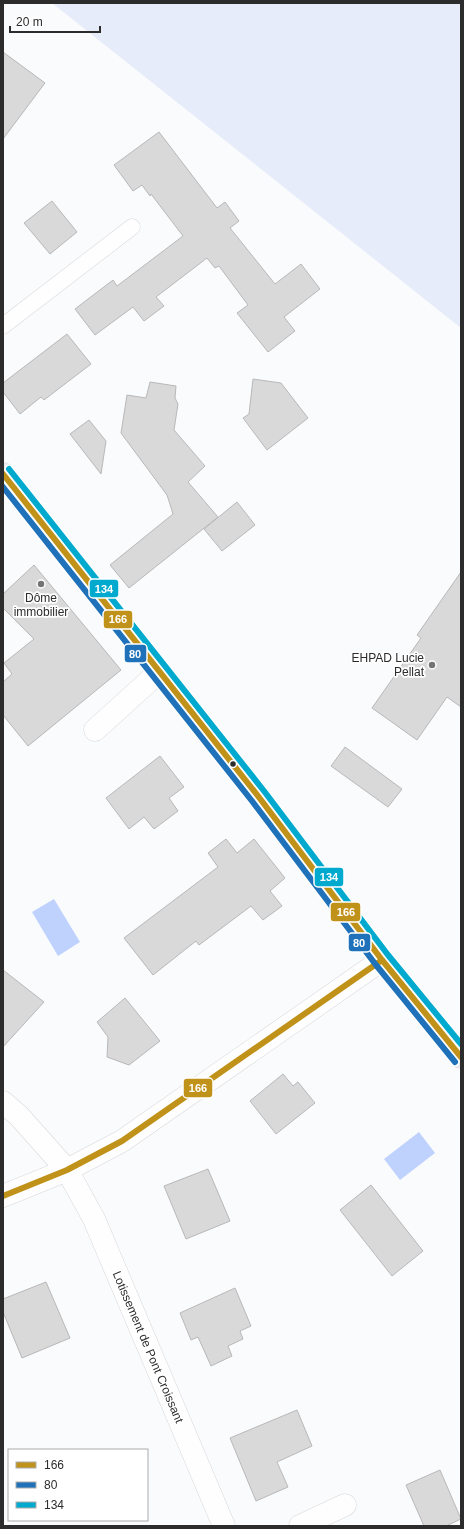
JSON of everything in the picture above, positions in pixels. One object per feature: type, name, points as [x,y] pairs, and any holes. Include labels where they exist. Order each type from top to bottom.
[{"type":"main road","points":[[3,474],[258,796],[382,960],[461,1057]]},
{"type":"street","points":[[95,730],[159,672]]},
{"type":"street","points":[[3,1196],[67,1170],[122,1141],[382,960]]},
{"type":"street","name":"Lotissement de Pont Croissant","points":[[3,1102],[19,1116],[67,1170],[94,1219],[224,1526]]},
{"type":"street","points":[[300,1526],[345,1505]]},
{"type":"lane","points":[[3,326],[132,227]]},
{"type":"shaded area","points":[[52,3],[461,3],[461,328]]},
{"type":"water","points":[[54,899],[80,942],[58,956],[32,912]]},
{"type":"water","points":[[419,1132],[435,1153],[400,1180],[384,1159]]},
{"type":"building","points":[[3,52],[45,83],[3,139]]},
{"type":"building","points":[[159,132],[217,208],[225,202],[239,221],[230,228],[275,284],[301,264],[320,289],[284,317],[295,331],[268,352],[237,313],[248,305],[219,266],[215,268],[207,258],[156,297],[164,306],[144,321],[133,307],[95,335],[75,309],[113,280],[117,286],[183,236],[151,194],[150,196],[142,185],[133,191],[114,165]]},
{"type":"building","points":[[52,201],[77,232],[50,254],[24,223]]},
{"type":"building","points":[[67,334],[91,364],[44,400],[41,397],[20,414],[3,392],[3,383]]},
{"type":"building","points":[[253,379],[281,383],[308,418],[267,450],[243,418],[249,414]]},
{"type":"building","points":[[150,382],[176,386],[175,398],[178,404],[174,430],[205,466],[188,482],[218,517],[129,588],[110,565],[173,514],[167,495],[121,433],[127,395],[146,398]]},
{"type":"building","points":[[89,420],[106,441],[101,474],[70,434]]},
{"type":"building","points":[[237,502],[255,525],[222,551],[204,529]]},
{"type":"building","points":[[34,565],[121,670],[28,746],[3,715],[3,682],[12,674],[4,663],[34,639],[3,608],[3,594]]},
{"type":"building","name":"EHPAD Lucie Pellat","points":[[461,572],[461,707],[447,697],[417,740],[372,708],[421,638],[417,635]]},
{"type":"building","points":[[345,747],[402,789],[388,807],[331,766]]},
{"type":"building","points":[[160,756],[184,787],[169,798],[178,811],[154,829],[144,817],[129,829],[106,798]]},
{"type":"building","points":[[226,839],[237,853],[254,839],[285,878],[270,891],[282,906],[263,920],[251,906],[199,945],[196,941],[153,975],[124,938],[218,867],[208,853]]},
{"type":"building","points":[[3,970],[44,1002],[3,1047]]},
{"type":"building","points":[[125,998],[160,1041],[129,1065],[107,1057],[108,1037],[97,1022]]},
{"type":"building","points":[[283,1074],[293,1086],[298,1082],[315,1103],[276,1134],[250,1101]]},
{"type":"building","points":[[208,1169],[230,1221],[186,1239],[164,1186]]},
{"type":"building","points":[[371,1185],[423,1251],[392,1276],[340,1210]]},
{"type":"building","points":[[46,1282],[70,1338],[22,1358],[3,1312],[3,1299]]},
{"type":"building","points":[[235,1288],[251,1326],[240,1331],[243,1339],[228,1346],[232,1356],[211,1366],[198,1337],[191,1340],[180,1313]]},
{"type":"building","points":[[297,1410],[312,1446],[277,1462],[288,1487],[256,1501],[230,1438]]},
{"type":"building","points":[[440,1470],[461,1519],[446,1526],[424,1526],[406,1485]]},
{"type":"transit line","name":"134","points":[[9,469],[264,791],[388,955],[461,1044]]},
{"type":"transit line","name":"166","points":[[3,474],[258,796],[382,960],[461,1057]]},
{"type":"transit line","name":"80","points":[[3,487],[252,801],[376,965],[455,1062]]},
{"type":"transit line","name":"166","points":[[3,1196],[67,1170],[122,1141],[382,960]]},
{"type":"place","name":"Dôme immobilier","points":[[41,584]]},
{"type":"place","name":"EHPAD Lucie Pellat","points":[[432,665]]}]
